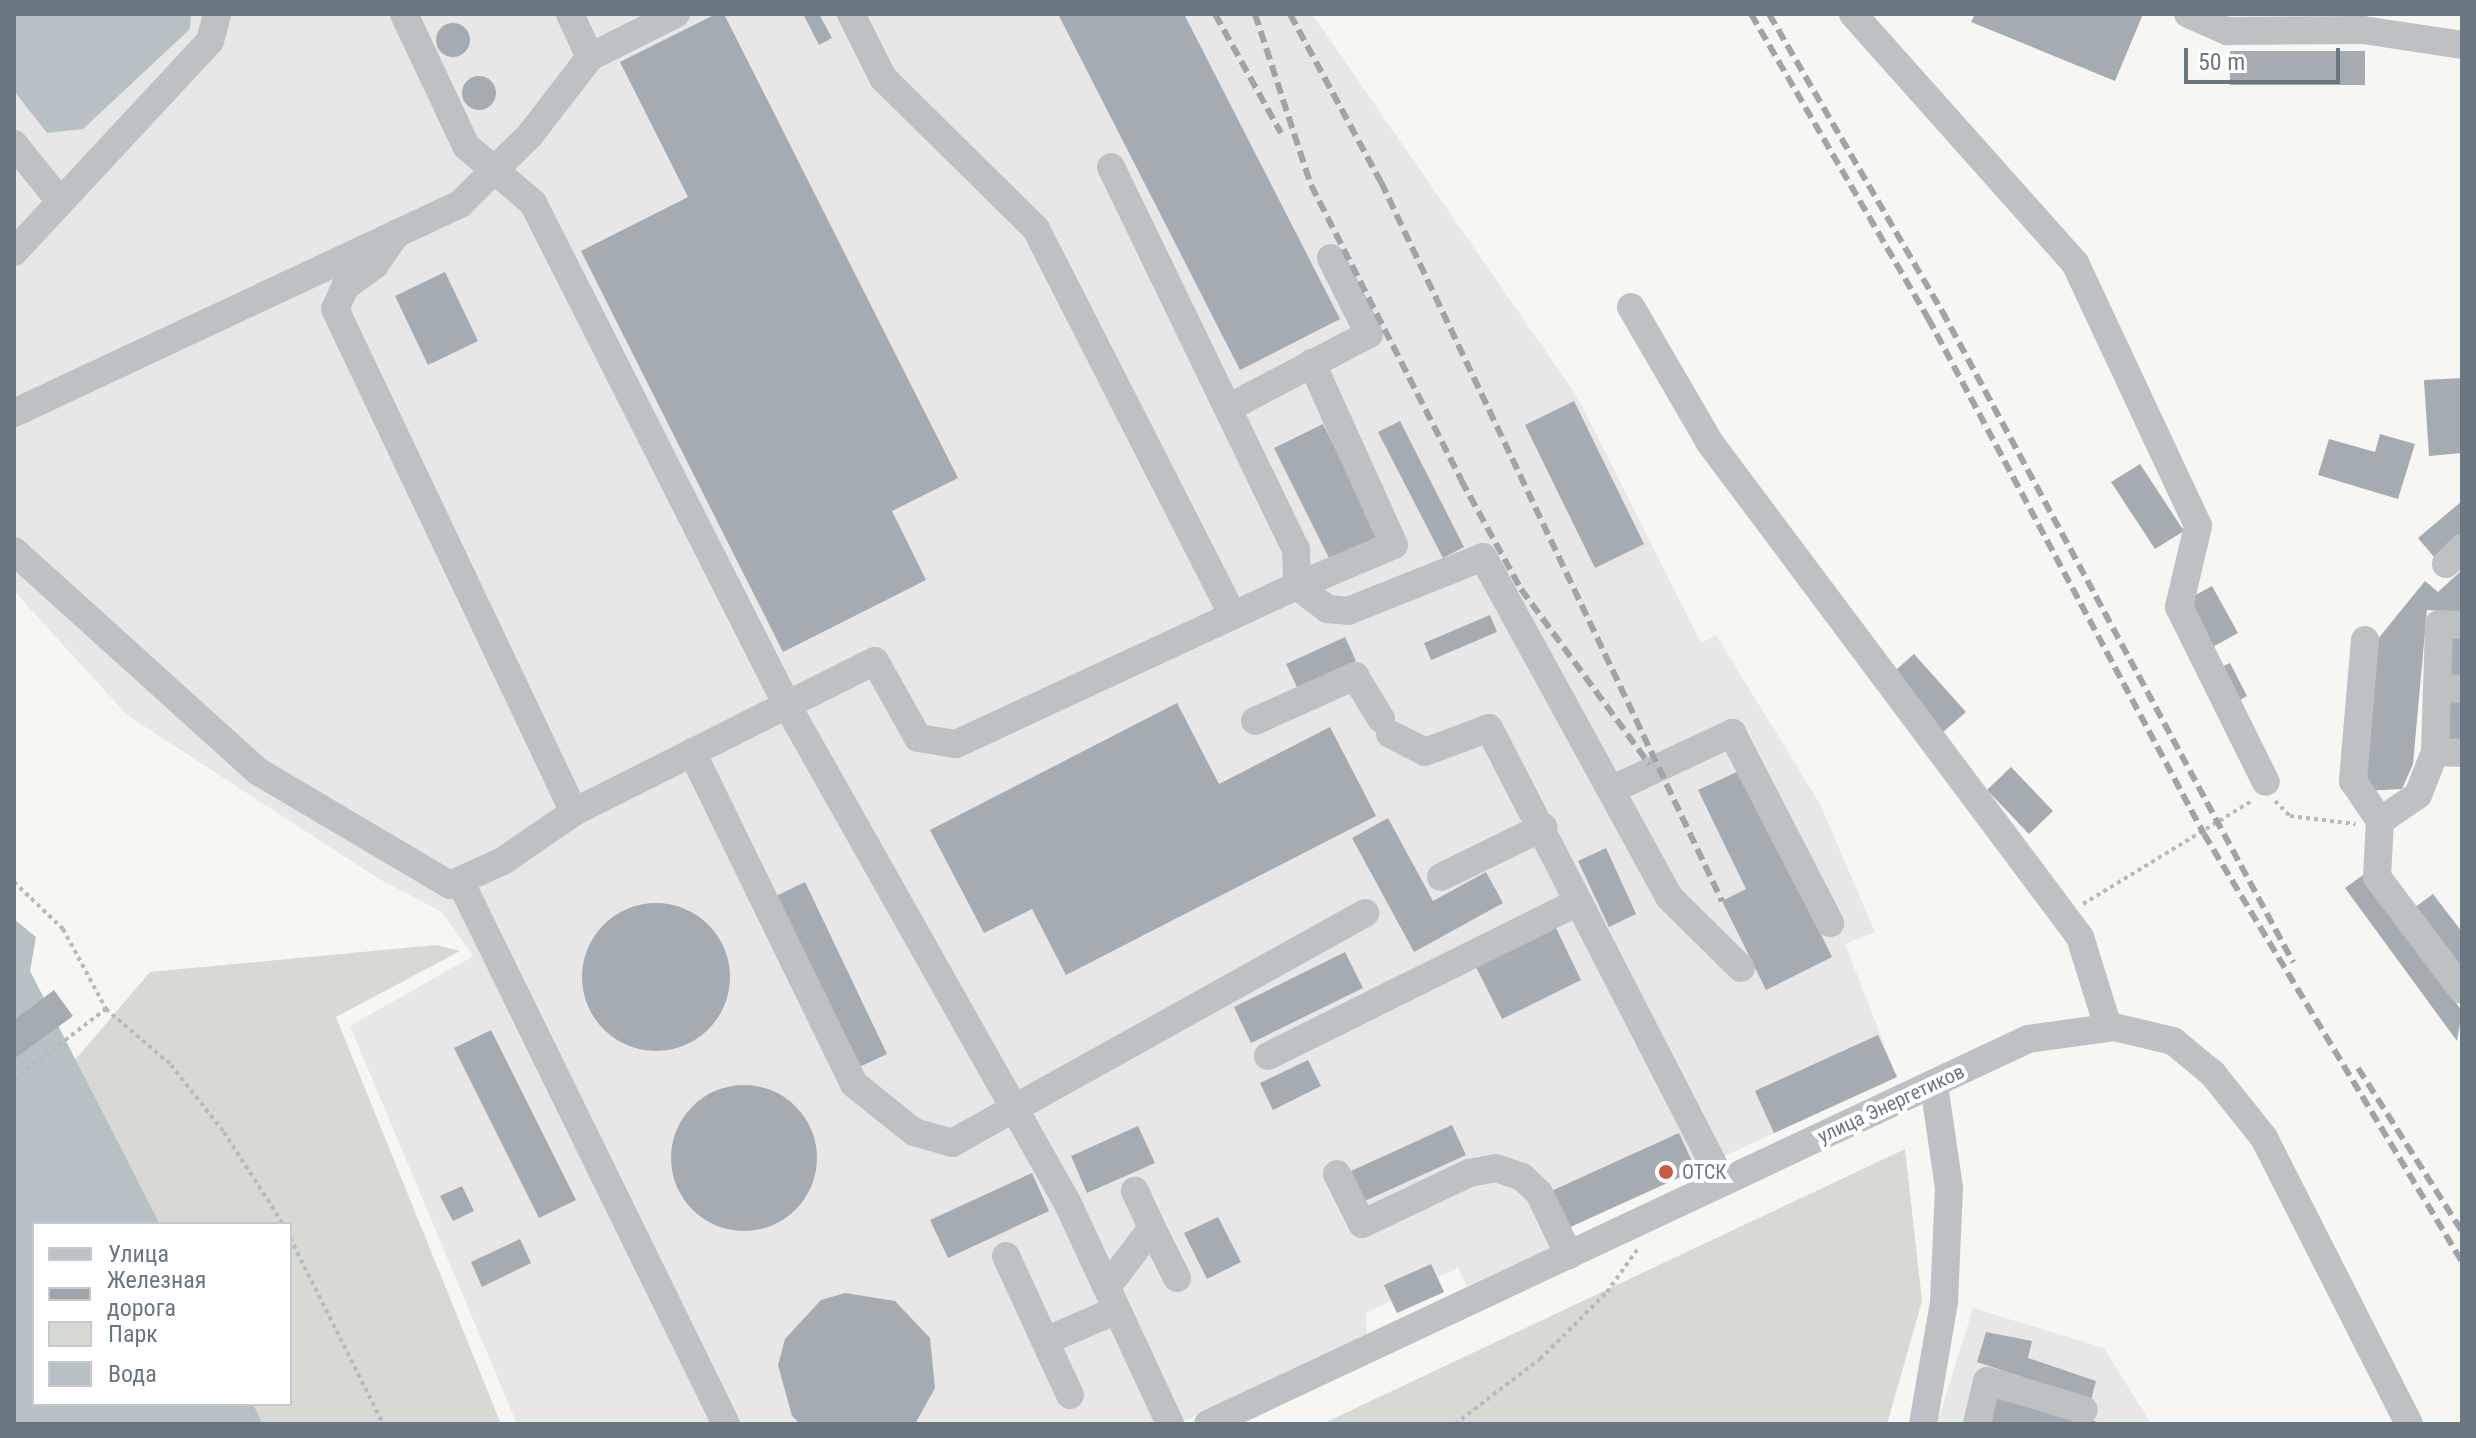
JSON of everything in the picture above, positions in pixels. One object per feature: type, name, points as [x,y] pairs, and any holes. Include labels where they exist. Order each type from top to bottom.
[{"type":"street","points":[[14,252],[59,200],[210,41],[217,14]]},
{"type":"street","points":[[404,14],[466,146],[533,203],[787,705],[1018,1110],[1112,1298],[1170,1424]]},
{"type":"street","points":[[570,14],[590,57]]},
{"type":"street","points":[[14,413],[460,204],[496,171],[590,57],[676,14]]},
{"type":"street","points":[[851,14],[883,78],[1036,229],[1232,613]]},
{"type":"street","points":[[1853,14],[2075,263],[2198,526],[2179,607],[2266,782]]},
{"type":"street","points":[[2188,14],[2227,31],[2363,30],[2462,45]]},
{"type":"street","points":[[14,144],[59,200]]},
{"type":"street","points":[[1111,167],[1296,549],[1297,586]]},
{"type":"street","points":[[398,232],[375,265],[345,287],[335,309],[574,812]]},
{"type":"street","points":[[1228,408],[1369,334],[1331,258]]},
{"type":"street","points":[[1631,307],[1710,443],[2063,914],[2093,966],[2108,1027]]},
{"type":"street","points":[[14,551],[259,772],[438,881],[461,883],[574,812],[875,661],[918,738],[956,744],[1232,613],[1394,545],[1312,363]]},
{"type":"street","points":[[1297,586],[1327,609],[1348,611],[1483,557],[1613,789],[1669,897],[1741,968]]},
{"type":"street","points":[[2380,821],[2418,795],[2449,753],[2449,689],[2439,624],[2462,625]]},
{"type":"street","points":[[2365,640],[2353,781],[2380,821],[2377,877],[2462,990]]},
{"type":"street","points":[[1255,721],[1355,676],[1385,726],[1425,752],[1489,728],[1543,827],[1578,902],[1722,1181]]},
{"type":"street","points":[[1613,789],[1732,733],[1830,923]]},
{"type":"street","points":[[692,752],[854,1084],[914,1132],[952,1143],[1018,1110],[1365,913]]},
{"type":"street","points":[[1441,877],[1543,827]]},
{"type":"street","points":[[461,883],[726,1424]]},
{"type":"street","points":[[1268,1056],[1578,902]]},
{"type":"street","name":"улица Энергетиков","points":[[1208,1424],[2028,1039],[2108,1027],[2173,1041],[2213,1074],[2264,1138],[2409,1424]]},
{"type":"street","points":[[1923,1424],[1944,1302],[1949,1188],[1934,1085]]},
{"type":"street","points":[[1337,1174],[1362,1224],[1469,1173],[1496,1168],[1522,1177],[1539,1193],[1569,1255]]},
{"type":"street","points":[[1135,1191],[1177,1278]]},
{"type":"street","points":[[1045,1341],[1112,1298],[1152,1228]]},
{"type":"street","points":[[1006,1256],[1070,1395]]},
{"type":"street","points":[[1977,1424],[1987,1381],[2084,1410]]},
{"type":"path","points":[[2063,914],[2247,809],[2266,782],[2290,816],[2343,826],[2380,821]]},
{"type":"path","points":[[14,882],[63,929],[106,1009],[171,1065],[282,1222]]},
{"type":"path","points":[[14,1079],[106,1009]]},
{"type":"path","points":[[292,1242],[383,1424]]},
{"type":"path","points":[[1455,1424],[1540,1359],[1607,1292],[1640,1246]]},
{"type":"shaded area","points":[[14,14],[1312,14],[1578,398],[1701,643],[1716,635],[1820,804],[1875,932],[1845,944],[1897,1077],[1550,1236],[1555,1247],[1467,1286],[1458,1268],[1438,1277],[1444,1292],[1397,1313],[1391,1301],[1366,1313],[1367,1334],[1178,1424],[517,1424],[350,1026],[473,956],[442,912],[379,879],[127,715],[14,591]]},
{"type":"shaded area","points":[[1973,1308],[2104,1348],[2151,1424],[1937,1424]]},
{"type":"green space","points":[[436,945],[460,951],[336,1017],[501,1424],[263,1424],[254,1406],[292,1406],[292,1222],[159,1222],[75,1060],[150,972]]},
{"type":"green space","points":[[1905,1149],[1922,1301],[1887,1424],[1322,1424]]},
{"type":"water","points":[[14,14],[191,14],[190,29],[83,129],[47,133],[14,91]]},
{"type":"water","points":[[14,919],[36,937],[30,971],[159,1222],[32,1222],[32,1406],[254,1406],[263,1424],[14,1424]]},
{"type":"building","points":[[716,14],[724,14],[958,478],[892,511],[926,580],[783,652],[581,251],[688,197],[620,62]]},
{"type":"building","points":[[803,14],[819,14],[832,38],[819,45]]},
{"type":"building","points":[[1058,14],[1184,14],[1340,319],[1240,370]]},
{"type":"building","points":[[1975,14],[2143,14],[2115,81],[1971,22]]},
{"type":"building","points":[[453,23],[465,28],[470,40],[465,52],[453,57],[441,52],[436,40],[441,28]]},
{"type":"building","points":[[2230,51],[2365,51],[2365,85],[2230,85]]},
{"type":"building","points":[[479,76],[491,81],[496,93],[491,105],[479,110],[467,105],[462,93],[467,81]]},
{"type":"building","points":[[445,272],[478,341],[428,365],[395,296]]},
{"type":"building","points":[[2462,378],[2462,453],[2429,456],[2424,380]]},
{"type":"building","points":[[1574,401],[1644,544],[1595,568],[1525,425]]},
{"type":"building","points":[[1400,421],[1464,547],[1443,558],[1378,432]]},
{"type":"building","points":[[1323,424],[1379,536],[1330,560],[1274,448]]},
{"type":"building","points":[[2380,434],[2415,444],[2398,499],[2318,475],[2329,439],[2375,452]]},
{"type":"building","points":[[2140,464],[2184,531],[2155,549],[2111,482]]},
{"type":"building","points":[[2462,501],[2462,533],[2434,557],[2418,538]]},
{"type":"building","points":[[2462,570],[2462,612],[2427,610],[2413,764],[2402,789],[2365,791],[2377,640],[2425,581],[2438,592]]},
{"type":"building","points":[[2212,586],[2238,633],[2209,649],[2183,602]]},
{"type":"building","points":[[1490,615],[1497,632],[1431,660],[1424,643]]},
{"type":"building","points":[[2450,636],[2462,637],[2462,678],[2448,678]]},
{"type":"building","points":[[1345,637],[1356,661],[1297,687],[1286,664]]},
{"type":"building","points":[[1914,654],[1966,712],[1941,734],[1889,676]]},
{"type":"building","points":[[2230,663],[2247,696],[2236,702],[2219,668]]},
{"type":"building","points":[[2442,702],[2462,702],[2462,745],[2440,745]]},
{"type":"building","points":[[1177,703],[1219,784],[1330,727],[1376,816],[1066,975],[1032,909],[984,933],[930,830]]},
{"type":"building","points":[[2011,767],[2053,811],[2029,834],[1987,790]]},
{"type":"building","points":[[1741,770],[1832,957],[1766,990],[1722,901],[1746,889],[1698,790]]},
{"type":"building","points":[[1388,818],[1433,901],[1486,872],[1503,903],[1414,952],[1352,838]]},
{"type":"building","points":[[1606,848],[1636,914],[1609,927],[1578,861]]},
{"type":"building","points":[[2363,875],[2462,1011],[2457,1041],[2345,888]]},
{"type":"building","points":[[805,882],[887,1054],[855,1069],[772,898]]},
{"type":"building","points":[[2433,894],[2462,932],[2462,971],[2414,908]]},
{"type":"building","points":[[656,903],[684,909],[708,925],[724,949],[730,977],[724,1005],[708,1029],[684,1045],[656,1051],[628,1045],[604,1029],[588,1005],[582,977],[588,949],[604,925],[628,909]]},
{"type":"building","points":[[1556,928],[1581,980],[1502,1019],[1476,967]]},
{"type":"building","points":[[1345,952],[1363,988],[1251,1043],[1234,1007]]},
{"type":"building","points":[[54,990],[73,1016],[14,1059],[14,1020]]},
{"type":"building","points":[[491,1030],[576,1200],[539,1218],[454,1048]]},
{"type":"building","points":[[1878,1035],[1897,1077],[1774,1133],[1755,1091]]},
{"type":"building","points":[[1308,1060],[1321,1086],[1273,1110],[1260,1083]]},
{"type":"building","points":[[744,1085],[772,1091],[795,1107],[811,1130],[817,1158],[811,1186],[795,1209],[772,1225],[744,1231],[716,1225],[693,1209],[677,1186],[671,1158],[677,1130],[693,1107],[716,1091]]},
{"type":"building","points":[[1452,1125],[1466,1155],[1365,1201],[1351,1171]]},
{"type":"building","points":[[1138,1126],[1155,1163],[1087,1193],[1071,1156]]},
{"type":"building","points":[[1679,1133],[1696,1170],[1566,1229],[1549,1192]]},
{"type":"building","points":[[1032,1173],[1049,1211],[948,1258],[930,1220]]},
{"type":"building","points":[[462,1186],[474,1211],[453,1221],[440,1196]]},
{"type":"building","points":[[1218,1217],[1241,1262],[1207,1279],[1184,1233]]},
{"type":"building","points":[[520,1239],[531,1263],[482,1287],[471,1262]]},
{"type":"building","points":[[1431,1264],[1444,1292],[1397,1313],[1384,1285]]},
{"type":"building","points":[[845,1293],[895,1301],[930,1338],[935,1388],[915,1424],[800,1424],[792,1416],[778,1365],[785,1339],[821,1300]]},
{"type":"building","points":[[1986,1332],[2032,1341],[2028,1358],[2096,1381],[2091,1400],[1977,1362]]},
{"type":"building","points":[[1994,1393],[2101,1423],[2101,1424],[1985,1424]]},
{"type":"railway","points":[[1215,14],[1281,133]]},
{"type":"railway","points":[[1255,14],[1311,185],[1461,480],[1521,589],[1649,764]]},
{"type":"railway","points":[[1290,14],[1381,182],[1722,901]]},
{"type":"railway","points":[[1751,14],[1928,318],[2204,834],[2462,1261]]},
{"type":"railway","points":[[1769,14],[1942,311],[2293,962]]},
{"type":"railway","points":[[2358,1068],[2462,1231]]},
{"type":"place","name":"ОТСК","points":[[1666,1172]]}]
